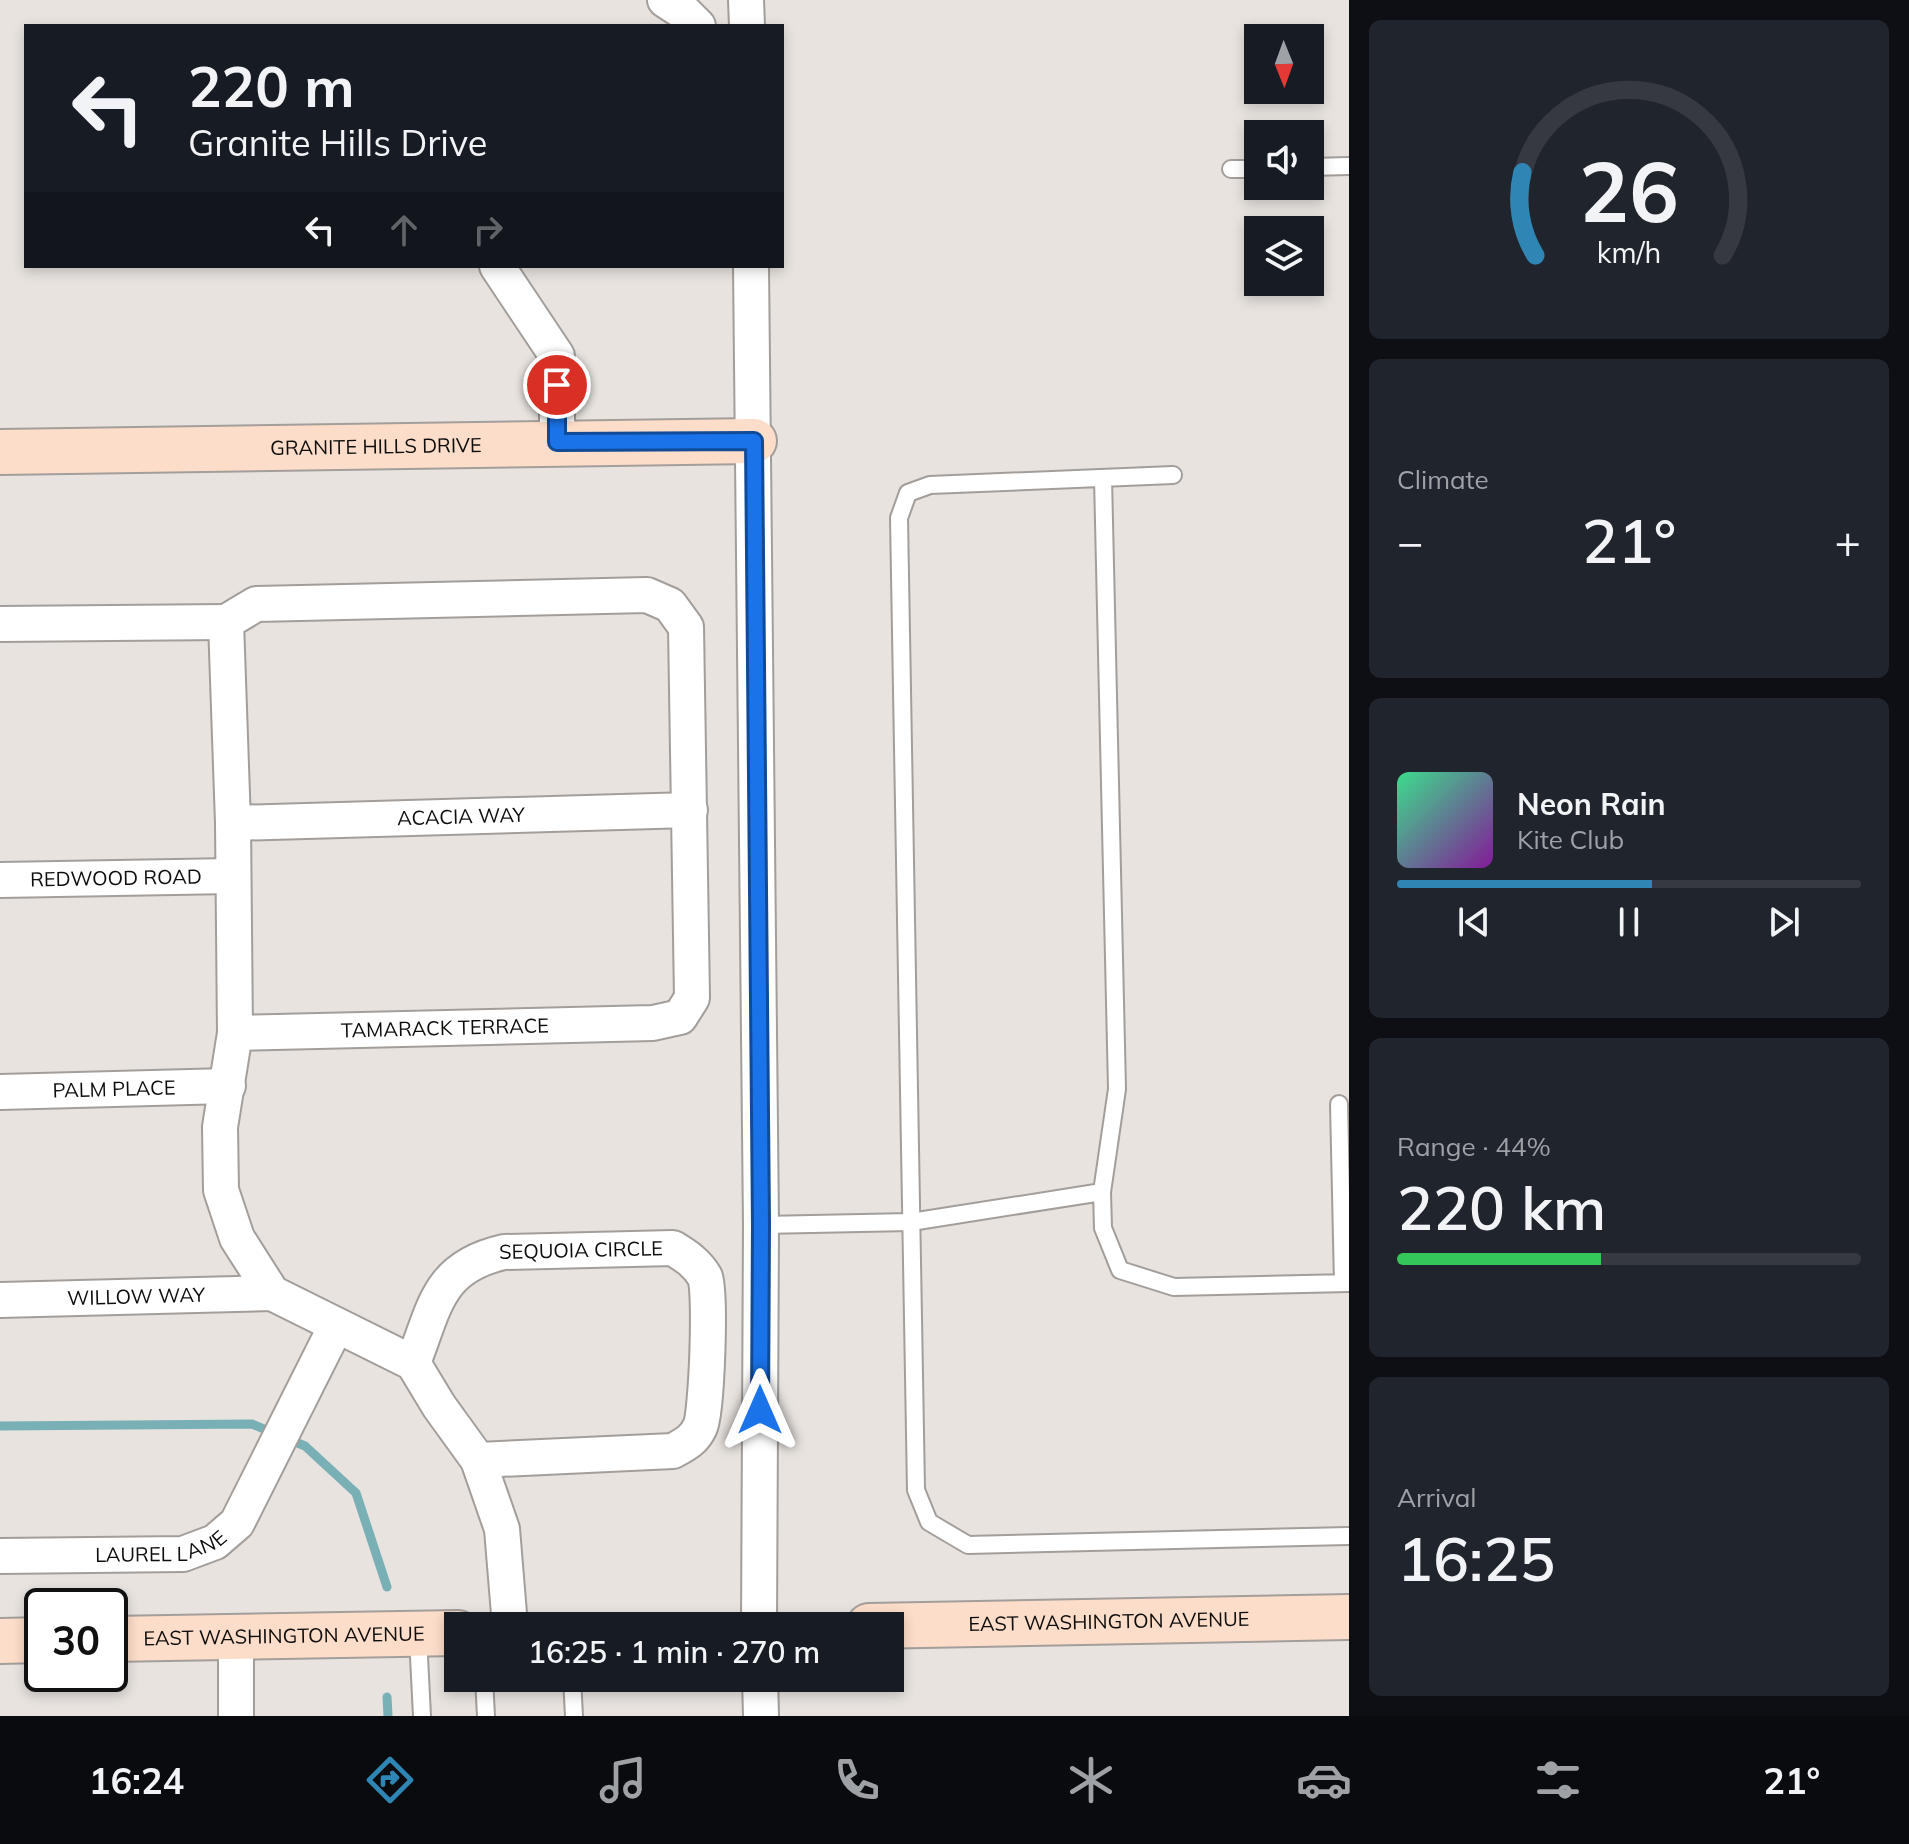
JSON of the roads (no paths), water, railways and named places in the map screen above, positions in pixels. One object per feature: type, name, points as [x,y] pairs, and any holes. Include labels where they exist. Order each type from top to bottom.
[{"type":"main road","name":"GRANITE HILLS DRIVE","points":[[0,452],[754,441]]},
{"type":"main road","name":"EAST WASHINGTON AVENUE","points":[[904,1625],[1349,1617]]},
{"type":"main road","name":"EAST WASHINGTON AVENUE","points":[[128,1639],[438,1634]]},
{"type":"main road","points":[[0,1641],[24,1640]]},
{"type":"street","points":[[665,0],[696,24]]},
{"type":"street","points":[[746,0],[747,24]]},
{"type":"street","points":[[498,268],[557,356],[557,442]]},
{"type":"street","points":[[751,268],[761,1225],[759,1612]]},
{"type":"street","points":[[0,624],[226,622],[256,604],[647,595],[670,605],[686,627],[690,810]]},
{"type":"street","points":[[226,622],[233,823],[235,1033],[220,1127],[221,1190],[237,1238],[272,1293],[413,1363],[478,1460],[502,1529],[509,1612]]},
{"type":"street","name":"ACACIA WAY","points":[[233,823],[690,810]]},
{"type":"street","name":"TAMARACK TERRACE","points":[[235,1033],[653,1023],[680,1017],[692,998],[690,810]]},
{"type":"street","name":"REDWOOD ROAD","points":[[0,880],[233,876]]},
{"type":"street","name":"PALM PLACE","points":[[0,1092],[228,1086]]},
{"type":"street","name":"SEQUOIA CIRCLE","points":[[413,1363],[444,1286],[458,1272],[489,1256],[504,1252],[673,1248],[693,1260],[706,1280],[707,1354],[703,1423],[692,1441],[673,1451],[478,1460]]},
{"type":"street","name":"WILLOW WAY","points":[[0,1300],[272,1293]]},
{"type":"street","name":"LAUREL LANE","points":[[0,1556],[183,1554],[215,1542],[237,1523],[336,1326]]},
{"type":"street","points":[[236,1636],[236,1716]]},
{"type":"street","points":[[760,1692],[761,1716]]},
{"type":"lane","points":[[1324,167],[1349,166]]},
{"type":"lane","points":[[1231,169],[1244,169]]},
{"type":"lane","points":[[1173,475],[930,485],[908,493],[899,518],[916,1490],[929,1522],[968,1545],[1349,1536]]},
{"type":"lane","points":[[1103,478],[1117,1089],[1102,1192],[1103,1228],[1120,1270],[1174,1287],[1346,1283],[1339,1104]]},
{"type":"lane","points":[[761,1225],[911,1222],[1102,1192]]},
{"type":"lane","points":[[422,1716],[438,1634]]},
{"type":"lane","points":[[485,1692],[486,1716]]},
{"type":"lane","points":[[573,1692],[574,1716]]},
{"type":"waterway","points":[[0,1426],[252,1424],[305,1446],[356,1493],[387,1587]]},
{"type":"waterway","points":[[387,1697],[388,1716]]}]
